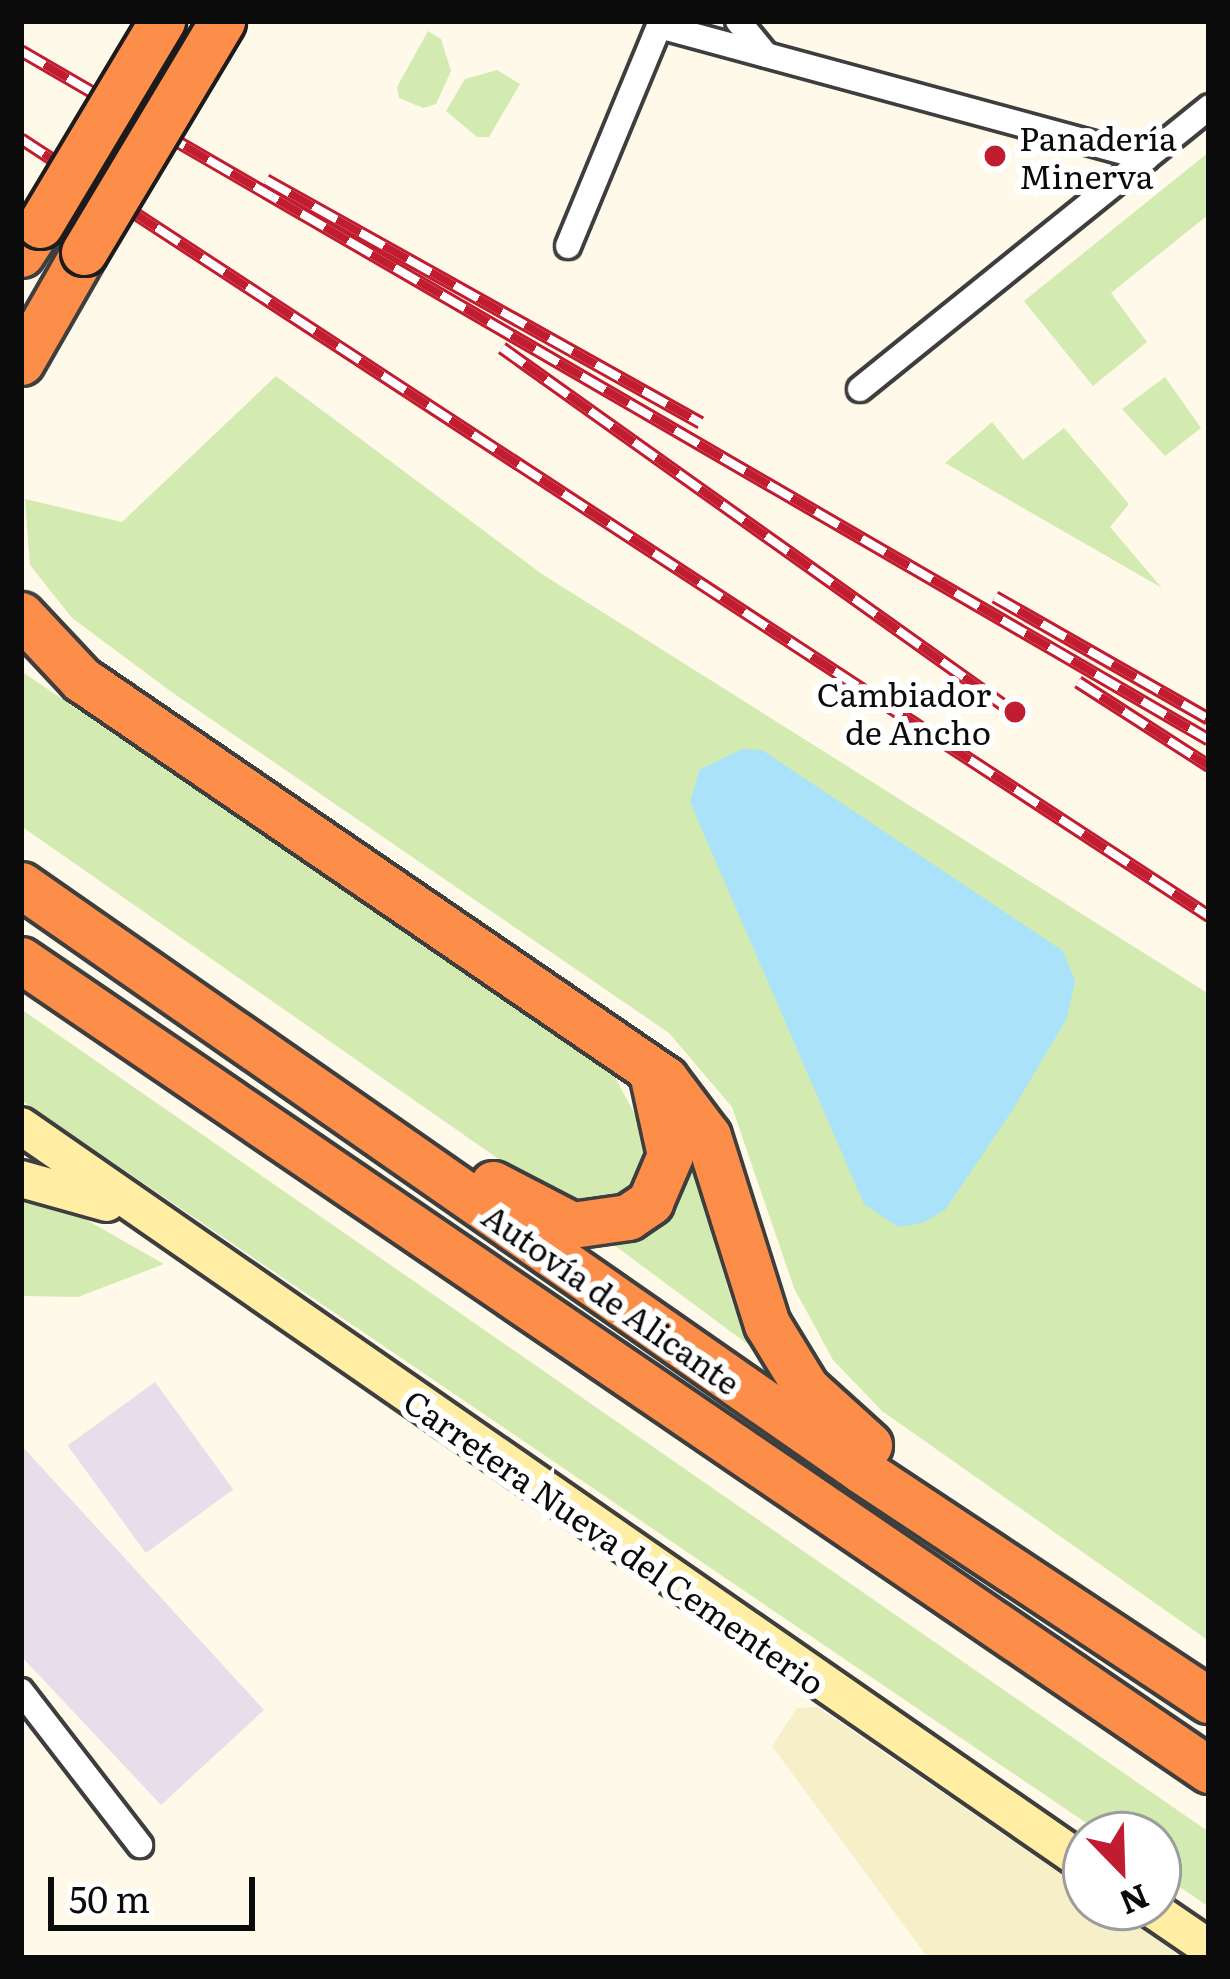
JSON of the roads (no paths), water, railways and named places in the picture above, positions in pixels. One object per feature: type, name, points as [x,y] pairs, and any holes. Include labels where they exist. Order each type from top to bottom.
[{"type":"highway","points":[[30,240],[162,21]]},
{"type":"highway","points":[[21,362],[222,21]]},
{"type":"highway","points":[[21,615],[81,679]]},
{"type":"highway","points":[[21,654],[81,679],[650,1069],[708,1136],[767,1324],[806,1388],[949,1522]]},
{"type":"highway","name":"Autovía de Alicante","points":[[21,885],[362,1117],[861,1470],[949,1522],[1209,1700]]},
{"type":"highway","name":"Autovía de Alicante","points":[[21,960],[1209,1770]]},
{"type":"highway","points":[[362,1117],[424,1139],[526,1205],[572,1225],[603,1227],[650,1202],[666,1178],[670,1130],[650,1069]]},
{"type":"street","points":[[738,21],[766,55]]},
{"type":"street","points":[[568,246],[660,23],[1147,158]]},
{"type":"street","points":[[860,388],[1209,107]]},
{"type":"street","name":"Carretera Nueva del Cementerio","points":[[21,1126],[144,1218],[1062,1848]]},
{"type":"street","name":"Carretera Nueva del Cementerio","points":[[21,1179],[144,1218]]},
{"type":"street","points":[[21,1691],[140,1845]]},
{"type":"street","points":[[1182,1930],[1209,1948]]},
{"type":"water","points":[[742,749],[762,750],[1063,951],[1075,981],[1067,1018],[1012,1111],[945,1210],[922,1223],[898,1227],[864,1204],[690,802],[699,770]]},
{"type":"railway","points":[[21,51],[1209,740]]},
{"type":"railway","points":[[21,139],[1209,916]]},
{"type":"railway","points":[[266,180],[701,423]]},
{"type":"railway","points":[[502,348],[1020,717]]},
{"type":"railway","points":[[995,597],[1209,719]]},
{"type":"railway","points":[[1078,682],[1209,766]]},
{"type":"place","name":"Panadería Minerva","points":[[995,156]]},
{"type":"place","name":"Cambiador de Ancho","points":[[1015,712]]}]
